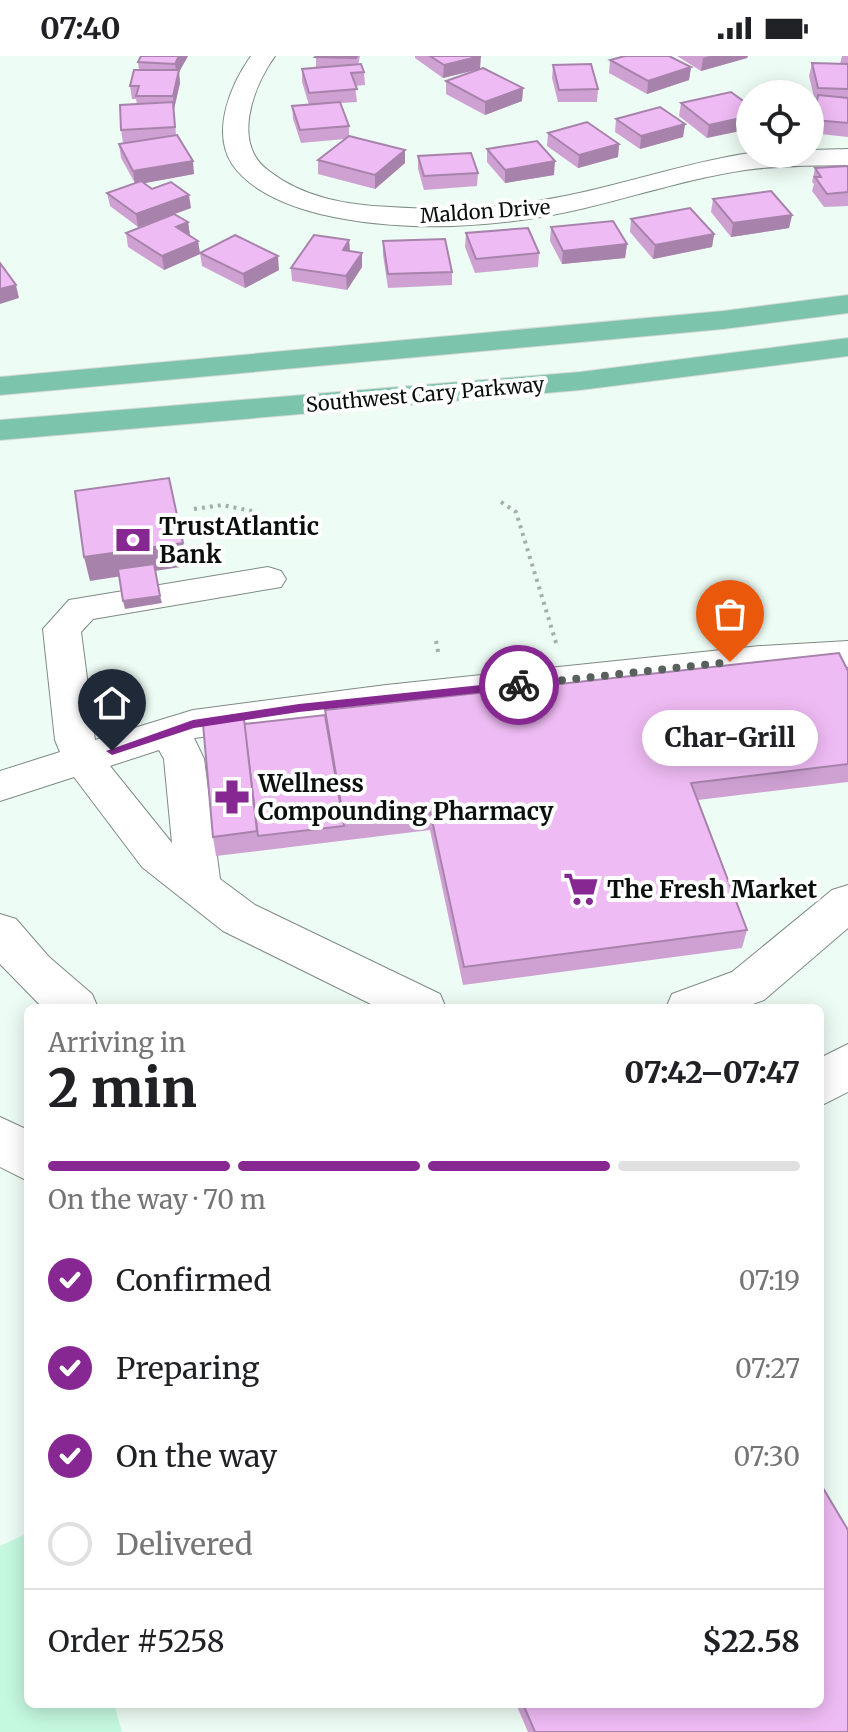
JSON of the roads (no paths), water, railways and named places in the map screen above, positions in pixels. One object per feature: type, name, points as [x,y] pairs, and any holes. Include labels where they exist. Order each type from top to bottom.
[{"type":"main road","name":"Southwest Cary Parkway","points":[[0,386],[723,320],[848,304]]},
{"type":"main road","name":"Southwest Cary Parkway","points":[[0,430],[161,414],[503,388],[848,347]]},
{"type":"street","name":"Maldon Drive","points":[[263,56],[249,75],[239,109],[237,147],[243,161],[252,172],[285,192],[305,201],[349,212],[436,217],[529,210],[743,163],[848,157]]},
{"type":"street","points":[[268,579],[82,609],[62,629],[75,740],[84,761],[157,855],[199,888],[239,918],[415,1004]]},
{"type":"street","points":[[0,786],[84,761],[170,730],[299,708],[760,659],[848,654]]},
{"type":"street","points":[[170,730],[184,759],[199,888]]},
{"type":"street","points":[[700,1004],[748,986],[848,902]]},
{"type":"street","points":[[0,932],[33,970],[71,1004]]},
{"type":"street","points":[[824,1082],[848,1065]]},
{"type":"street","points":[[0,1139],[24,1155]]},
{"type":"place","name":"TrustAtlantic Bank","points":[[133,540]]},
{"type":"place","name":"Char-Grill","points":[[730,662]]},
{"type":"place","name":"Wellness Compounding Pharmacy","points":[[232,797]]},
{"type":"place","name":"The Fresh Market","points":[[581,889]]}]
